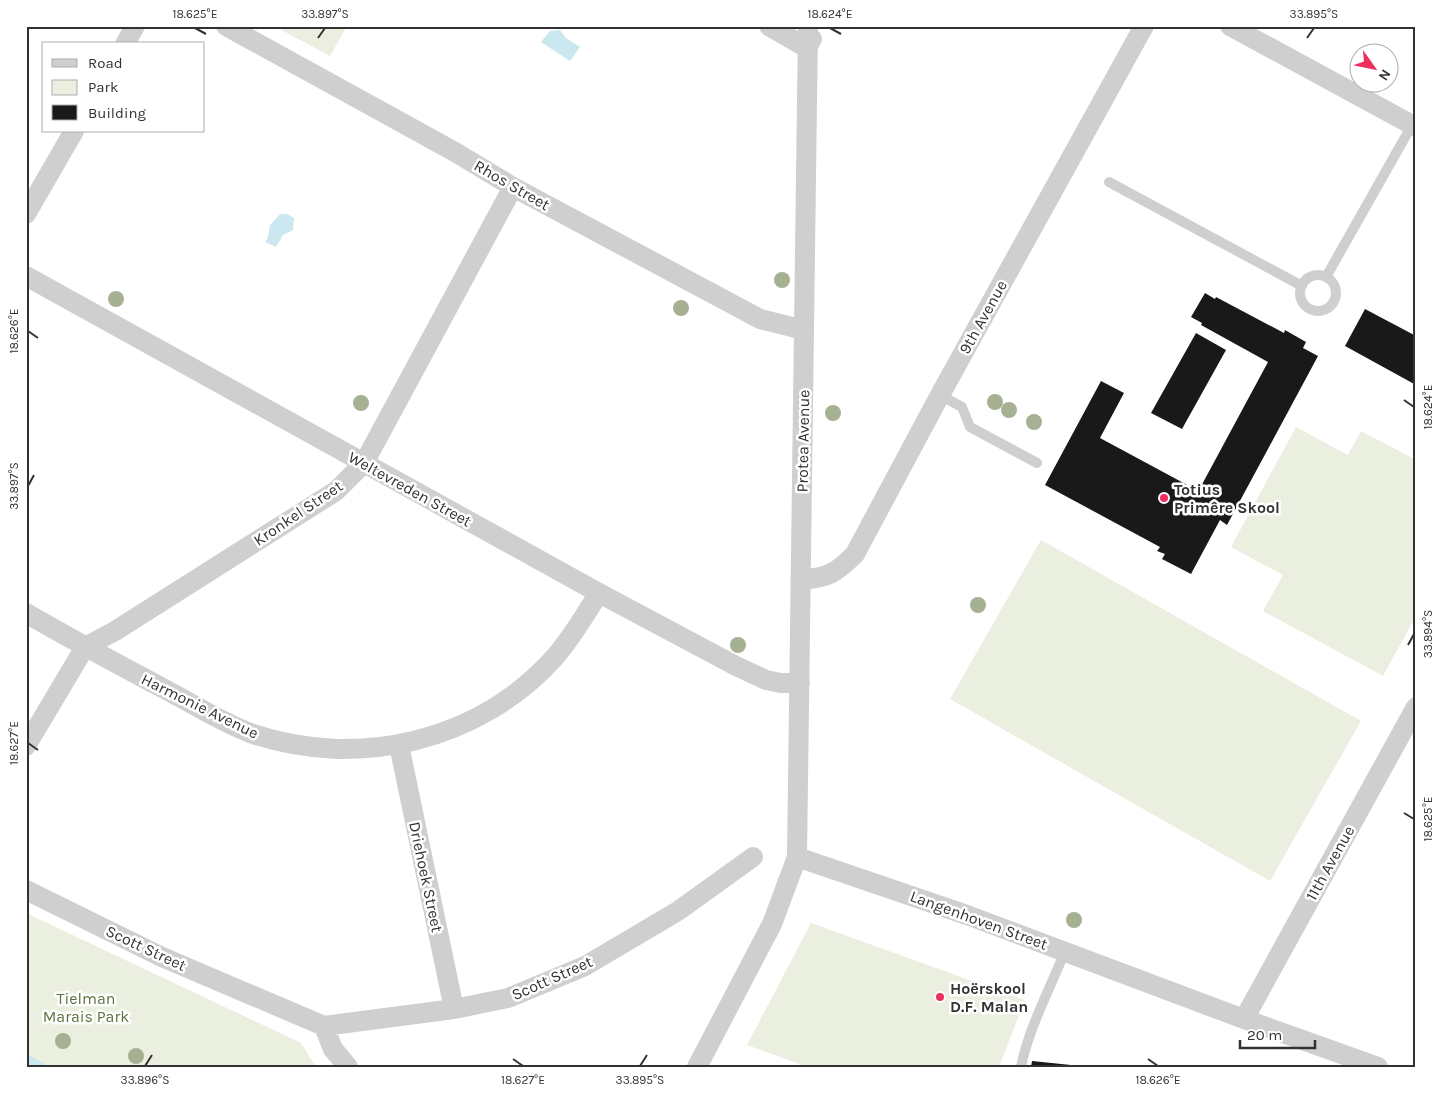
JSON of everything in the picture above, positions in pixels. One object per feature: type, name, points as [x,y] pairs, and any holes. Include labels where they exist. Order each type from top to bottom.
[{"type":"street","points":[[126,42],[135,26]]},
{"type":"street","name":"Rhos Street","points":[[226,26],[455,152],[513,187],[760,319],[804,330]]},
{"type":"street","points":[[769,26],[807,48],[819,26]]},
{"type":"street","name":"Protea Avenue","points":[[797,857],[808,26]]},
{"type":"street","name":"9th Avenue","points":[[801,580],[824,578],[840,569],[855,554],[940,395],[1144,26]]},
{"type":"street","points":[[1230,26],[1414,124]]},
{"type":"street","points":[[26,214],[73,132]]},
{"type":"street","name":"Kronkel Street","points":[[85,647],[115,631],[336,491],[364,463],[513,187]]},
{"type":"street","name":"Weltevreden Street","points":[[26,276],[599,593],[749,673],[766,680],[800,683]]},
{"type":"street","name":"Harmonie Avenue","points":[[26,613],[85,647],[224,721],[252,733],[287,743],[310,747],[340,750],[369,749],[399,745],[428,738],[456,728],[508,698],[532,680],[554,659],[572,636],[599,593]]},
{"type":"street","points":[[26,746],[85,647]]},
{"type":"street","name":"11th Avenue","points":[[1244,1019],[1416,706]]},
{"type":"street","name":"Driehoek Street","points":[[399,745],[454,1009]]},
{"type":"street","name":"Scott Street","points":[[26,890],[162,957],[324,1026],[454,1009],[508,998],[585,966],[678,911],[753,857]]},
{"type":"street","points":[[697,1067],[772,924],[797,857]]},
{"type":"street","name":"Langenhoven Street","points":[[797,857],[1066,951],[1244,1019],[1339,1060],[1378,1067]]},
{"type":"street","points":[[324,1026],[333,1049],[348,1067]]},
{"type":"lane","points":[[1326,277],[1414,124]]},
{"type":"lane","points":[[1109,182],[1302,286]]},
{"type":"lane","points":[[1317,276],[1326,277],[1333,283],[1336,292],[1334,301],[1329,308],[1320,311],[1311,310],[1304,304],[1301,295],[1302,286],[1308,279],[1317,276]]},
{"type":"lane","points":[[940,395],[962,407],[970,427],[1036,462]]},
{"type":"lane","points":[[1021,1067],[1024,1050],[1066,951]]},
{"type":"green space","points":[[274,26],[347,26],[330,56]]},
{"type":"green space","points":[[1296,427],[1348,455],[1361,431],[1416,460],[1416,616],[1383,676],[1263,611],[1283,575],[1231,547]]},
{"type":"green space","points":[[1041,540],[1361,721],[1270,881],[950,699]]},
{"type":"green space","name":"Tielman Marais Park","points":[[26,913],[301,1043],[316,1067],[26,1067]]},
{"type":"green space","points":[[811,923],[1025,1000],[999,1067],[808,1067],[747,1045]]},
{"type":"water","points":[[560,30],[566,38],[580,47],[570,61],[541,42],[550,31]]},
{"type":"water","points":[[280,214],[287,214],[294,218],[293,230],[283,235],[276,247],[265,242],[270,225]]},
{"type":"building","points":[[1205,293],[1284,333],[1285,330],[1306,342],[1303,348],[1318,356],[1227,525],[1220,520],[1191,574],[1162,559],[1165,554],[1157,551],[1160,547],[1045,485],[1101,381],[1124,393],[1100,438],[1199,490],[1268,362],[1201,325],[1202,323],[1191,317]]},
{"type":"building","points":[[1365,309],[1416,336],[1416,385],[1345,346]]},
{"type":"building","points":[[1196,333],[1226,350],[1182,429],[1151,413]]},
{"type":"building","points":[[1032,1061],[1071,1065],[1070,1067],[1031,1067]]},
{"type":"waterway","points":[[26,1058],[42,1067]]},
{"type":"place","name":"Totius Primêre Skool","points":[[1164,498]]},
{"type":"place","name":"Hoërskool D.F. Malan","points":[[940,997]]}]
